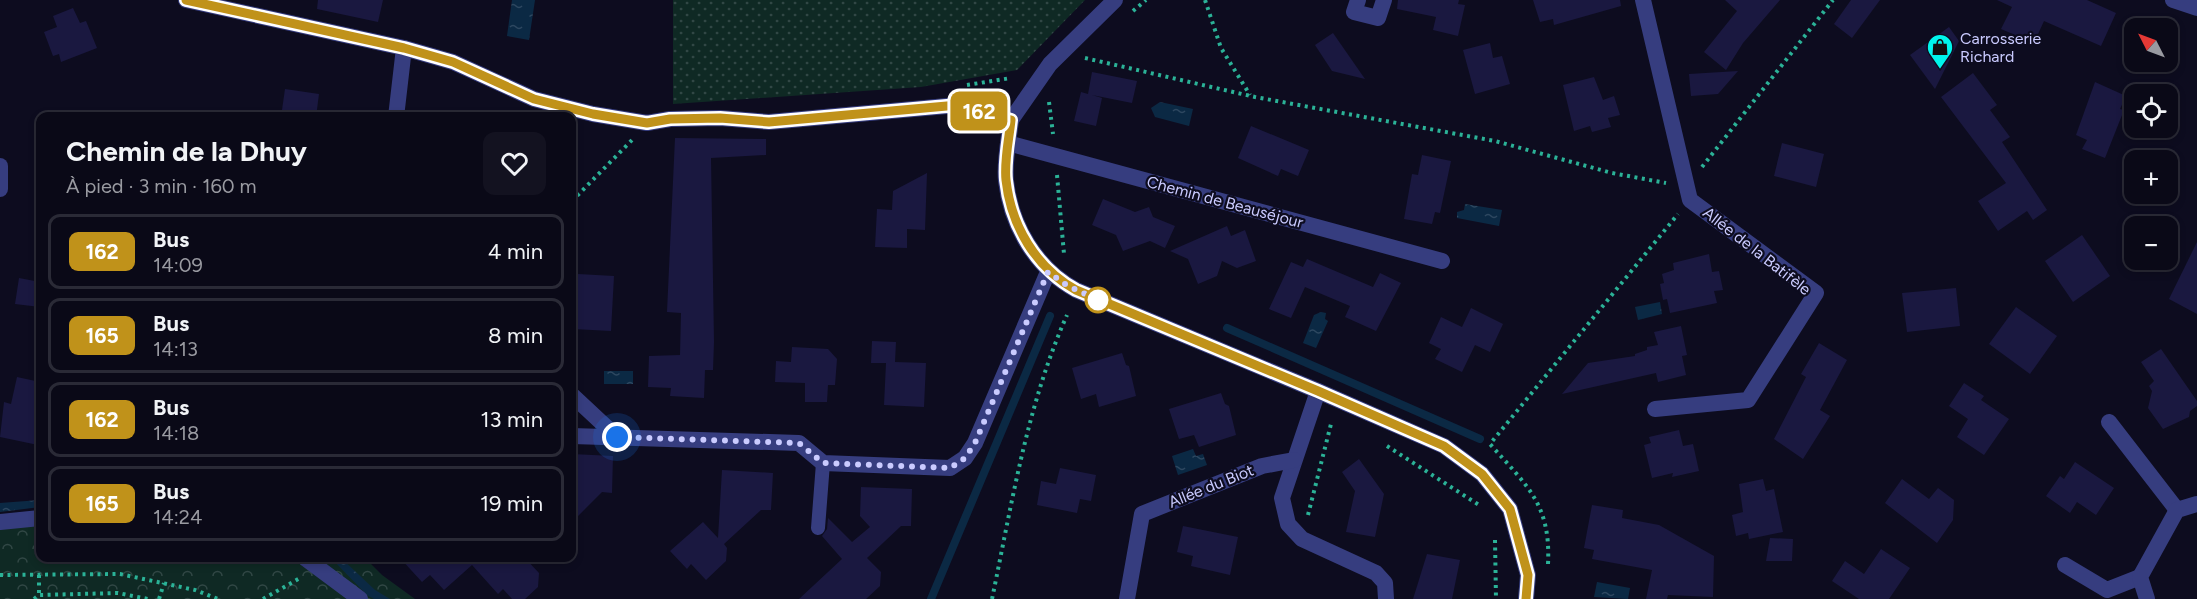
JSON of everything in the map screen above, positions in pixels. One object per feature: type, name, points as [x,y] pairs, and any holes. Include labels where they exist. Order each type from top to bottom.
[{"type":"street","points":[[186,0],[404,48],[453,62],[534,99],[593,114],[647,123],[670,119],[720,118],[769,122],[958,105],[1011,120]]},
{"type":"street","points":[[1115,0],[1050,64],[1011,120],[1006,180],[1016,222],[1048,272],[1076,290],[1444,446],[1482,474],[1510,509],[1528,575],[1526,599]]},
{"type":"street","points":[[1358,0],[1354,12],[1378,18],[1384,0]]},
{"type":"street","points":[[1643,0],[1688,194]]},
{"type":"street","points":[[2173,0],[2197,8]]},
{"type":"street","points":[[397,112],[404,48]]},
{"type":"street","name":"Chemin de Beauséjour","points":[[1008,143],[1442,261]]},
{"type":"street","points":[[0,166],[0,189]]},
{"type":"street","name":"Allée de la Batifèle","points":[[1655,409],[1749,400],[1816,293],[1688,194]]},
{"type":"street","points":[[576,436],[799,443],[823,463],[950,468],[965,458],[975,443],[1048,272]]},
{"type":"street","points":[[1318,391],[1282,498],[1288,524],[1302,539],[1376,573],[1385,583],[1386,599]]},
{"type":"street","points":[[576,399],[617,437]]},
{"type":"street","points":[[2109,422],[2177,510]]},
{"type":"street","name":"Allée du Biot","points":[[1127,599],[1142,513],[1262,466],[1294,460]]},
{"type":"street","points":[[2065,565],[2107,590],[2140,577],[2177,510],[2197,504]]},
{"type":"street","points":[[0,522],[36,518]]},
{"type":"street","points":[[312,562],[360,599]]},
{"type":"street","points":[[2140,577],[2148,599]]},
{"type":"lane","points":[[818,528],[823,463]]},
{"type":"path","points":[[1205,0],[1221,48],[1250,96]]},
{"type":"path","points":[[1548,568],[1548,537],[1545,517],[1540,506],[1535,496],[1490,444],[1688,194],[1833,0]]},
{"type":"path","points":[[1078,67],[1085,58],[1250,96],[1495,141],[1688,194]]},
{"type":"path","points":[[1053,134],[1048,102],[1056,93]]},
{"type":"path","points":[[576,197],[647,123]]},
{"type":"path","points":[[1056,166],[1065,264]]},
{"type":"path","points":[[992,599],[1016,479],[1047,361],[1067,315]]},
{"type":"path","points":[[1302,539],[1333,418],[1310,411]]},
{"type":"path","points":[[1378,440],[1485,509]]},
{"type":"path","points":[[1495,529],[1496,599]]},
{"type":"path","points":[[263,599],[312,562]]},
{"type":"path","points":[[0,575],[120,574],[195,590],[218,599]]},
{"type":"path","points":[[39,575],[39,595]]},
{"type":"path","points":[[159,599],[164,583]]},
{"type":"path","points":[[34,599],[39,595],[118,593],[148,599]]},
{"type":"green space","points":[[673,0],[1085,0],[1017,70],[921,87],[673,104]]},
{"type":"green space","points":[[36,512],[36,562],[369,562],[382,575],[415,599],[0,599],[0,529]]},
{"type":"water","points":[[512,0],[535,0],[529,40],[507,36]]},
{"type":"water","points":[[1160,102],[1193,109],[1189,126],[1155,117],[1151,108]]},
{"type":"water","points":[[1465,204],[1502,210],[1499,226],[1457,218],[1457,212],[1464,210]]},
{"type":"water","points":[[1660,302],[1662,314],[1638,320],[1635,307]]},
{"type":"water","points":[[1321,312],[1326,313],[1325,319],[1328,321],[1316,348],[1303,343],[1314,315]]},
{"type":"water","points":[[604,371],[633,371],[633,384],[604,384]]},
{"type":"water","points":[[1193,449],[1196,456],[1203,454],[1207,465],[1178,475],[1172,456]]},
{"type":"water","points":[[36,500],[36,508],[0,512],[0,503]]},
{"type":"water","points":[[335,562],[345,562],[375,590],[390,599],[374,599],[367,595]]},
{"type":"water","points":[[1597,582],[1630,588],[1628,599],[1594,597]]},
{"type":"building","points":[[318,0],[383,0],[378,22],[317,9]]},
{"type":"building","points":[[1398,0],[1459,0],[1458,4],[1465,5],[1458,36],[1433,30],[1436,17],[1397,9]]},
{"type":"building","points":[[1533,0],[1620,0],[1621,6],[1554,25],[1553,19],[1540,22]]},
{"type":"building","points":[[1725,0],[1780,0],[1743,43],[1726,70],[1704,52],[1737,11]]},
{"type":"building","points":[[1851,0],[1880,0],[1852,38],[1834,24]]},
{"type":"building","points":[[1997,0],[2087,0],[2116,13],[2101,46],[2044,21],[2034,43],[2001,29],[2012,7]]},
{"type":"building","points":[[73,8],[80,23],[86,21],[97,48],[61,62],[59,54],[53,56],[44,32],[57,27],[53,16]]},
{"type":"building","points":[[1949,27],[1959,41],[1935,89],[1910,55]]},
{"type":"building","points":[[1333,33],[1365,79],[1332,71],[1315,45]]},
{"type":"building","points":[[1490,43],[1493,58],[1502,56],[1510,84],[1475,94],[1463,50]]},
{"type":"building","points":[[1738,71],[1718,94],[1691,96],[1689,74]]},
{"type":"building","points":[[1092,72],[1137,81],[1132,103],[1092,95],[1102,98],[1096,126],[1074,121],[1081,92],[1088,94]]},
{"type":"building","points":[[1973,73],[1997,105],[1990,110],[2010,137],[2002,142],[2047,210],[2033,220],[2027,211],[1998,231],[1978,201],[2006,183],[1941,97]]},
{"type":"building","points":[[1594,77],[1603,100],[1614,96],[1620,115],[1608,118],[1611,127],[1592,132],[1590,126],[1574,131],[1563,85]]},
{"type":"building","points":[[2095,82],[2124,95],[2120,109],[2124,110],[2105,158],[2082,149],[2087,140],[2076,135]]},
{"type":"building","points":[[285,89],[319,94],[317,112],[282,112]]},
{"type":"building","points":[[1251,126],[1309,150],[1298,176],[1281,169],[1278,176],[1238,158]]},
{"type":"building","points":[[675,138],[766,139],[766,155],[711,158],[714,342],[713,370],[705,370],[704,398],[670,396],[671,388],[648,387],[649,356],[680,355],[681,313],[667,312]]},
{"type":"building","points":[[1782,143],[1824,154],[1816,187],[1774,176]]},
{"type":"building","points":[[1422,155],[1451,161],[1440,213],[1435,212],[1432,224],[1404,219],[1412,174],[1418,175]]},
{"type":"building","points":[[927,173],[925,230],[907,229],[907,248],[875,247],[877,209],[892,210],[893,191]]},
{"type":"building","points":[[1103,199],[1135,212],[1149,207],[1153,217],[1175,226],[1165,248],[1150,241],[1123,251],[1116,235],[1092,225]]},
{"type":"building","points":[[1227,226],[1231,236],[1245,230],[1256,261],[1237,268],[1222,261],[1217,276],[1198,284],[1188,259],[1170,251]]},
{"type":"building","points":[[2082,235],[2110,276],[2073,302],[2045,261]]},
{"type":"building","points":[[2197,242],[2197,314],[2169,299]]},
{"type":"building","points":[[1709,254],[1712,272],[1719,271],[1723,290],[1714,291],[1717,303],[1670,313],[1667,299],[1663,300],[1660,284],[1664,283],[1662,274],[1674,270],[1673,263]]},
{"type":"building","points":[[1307,259],[1373,287],[1380,273],[1401,283],[1376,331],[1345,317],[1350,306],[1305,287],[1291,318],[1269,309],[1291,262],[1303,267]]},
{"type":"building","points":[[578,274],[614,276],[611,331],[576,329]]},
{"type":"building","points":[[19,278],[36,281],[36,307],[15,304]]},
{"type":"building","points":[[1956,288],[1960,326],[1907,332],[1902,293]]},
{"type":"building","points":[[2016,307],[2057,336],[2030,374],[1989,344]]},
{"type":"building","points":[[1471,308],[1503,324],[1490,352],[1475,345],[1462,372],[1435,359],[1441,349],[1429,343],[1441,317],[1462,327]]},
{"type":"building","points":[[1681,326],[1687,355],[1682,356],[1686,375],[1658,382],[1656,373],[1562,394],[1588,363],[1635,356],[1647,350],[1647,347],[1658,345],[1654,332]]},
{"type":"building","points":[[872,341],[896,342],[895,362],[926,363],[924,407],[884,405],[886,363],[871,363]]},
{"type":"building","points":[[1819,343],[1847,360],[1820,410],[1830,416],[1803,459],[1774,439],[1806,377],[1801,374]]},
{"type":"building","points":[[792,347],[828,349],[837,359],[835,385],[828,385],[827,402],[805,402],[805,383],[775,382],[776,361],[791,362]]},
{"type":"building","points":[[2161,349],[2197,401],[2197,406],[2190,411],[2189,417],[2163,429],[2148,408],[2152,391],[2149,386],[2154,381],[2141,362]]},
{"type":"building","points":[[1122,353],[1126,365],[1129,366],[1136,396],[1099,407],[1096,394],[1081,399],[1072,368]]},
{"type":"building","points":[[17,377],[36,381],[36,445],[0,437],[4,402],[11,404]]},
{"type":"building","points":[[1964,383],[1984,396],[1981,400],[2009,419],[1984,455],[1957,437],[1968,419],[1949,406]]},
{"type":"building","points":[[1221,393],[1225,404],[1229,406],[1236,435],[1199,447],[1194,435],[1179,439],[1169,409]]},
{"type":"building","points":[[1679,430],[1683,446],[1693,444],[1699,471],[1672,477],[1673,473],[1652,478],[1644,445],[1651,443],[1649,437]]},
{"type":"building","points":[[576,454],[613,456],[612,493],[602,492],[576,518]]},
{"type":"building","points":[[1359,459],[1384,494],[1375,537],[1346,532],[1355,491],[1342,472]]},
{"type":"building","points":[[2075,462],[2114,488],[2096,515],[2077,502],[2070,513],[2046,496],[2060,476],[2064,479]]},
{"type":"building","points":[[1060,468],[1096,475],[1091,501],[1080,499],[1077,513],[1037,505],[1041,481],[1056,484]]},
{"type":"building","points":[[722,470],[773,473],[771,510],[761,510],[724,544],[727,548],[726,561],[706,580],[691,564],[687,569],[670,551],[703,522],[718,538]]},
{"type":"building","points":[[1763,479],[1766,491],[1774,489],[1783,532],[1749,539],[1748,533],[1736,536],[1732,515],[1743,512],[1739,484]]},
{"type":"building","points":[[1902,479],[1929,499],[1938,488],[1954,500],[1953,520],[1937,543],[1885,503]]},
{"type":"building","points":[[861,487],[912,489],[911,526],[901,526],[867,558],[881,572],[880,586],[866,599],[799,599],[842,559],[822,536],[827,529],[828,518],[852,542],[870,527],[860,516]]},
{"type":"building","points":[[1592,505],[1623,510],[1622,518],[1659,525],[1714,556],[1713,597],[1668,595],[1667,599],[1646,599],[1652,570],[1592,559],[1594,550],[1584,548]]},
{"type":"building","points":[[1183,526],[1238,537],[1230,575],[1191,566],[1193,556],[1177,552]]},
{"type":"building","points":[[1770,538],[1793,539],[1792,561],[1766,561]]},
{"type":"building","points":[[1881,549],[1910,568],[1889,599],[1859,599],[1832,581],[1845,561],[1864,574]]},
{"type":"building","points":[[1427,554],[1460,560],[1452,599],[1413,599]]},
{"type":"building","points":[[404,562],[529,562],[539,573],[538,587],[525,599],[512,599],[503,589],[498,594],[472,565],[444,590],[430,575],[422,582]]},
{"type":"waterway","points":[[931,599],[1050,316]]},
{"type":"waterway","points":[[1227,328],[1480,439]]},
{"type":"bus line","name":"162","points":[[186,0],[404,48],[453,62],[534,99],[593,114],[647,123],[670,119],[720,118],[769,122],[958,105],[1011,120],[1006,180],[1016,222],[1036,258],[1048,272],[1076,290],[1444,446],[1482,474],[1510,509],[1528,575],[1526,599]]},
{"type":"place","name":"Carrosserie Richard","points":[[1940,70]]},
{"type":"route","points":[[617,437],[799,443],[823,463],[950,468],[965,458],[975,443],[1048,272],[1068,286],[1098,300]]}]
